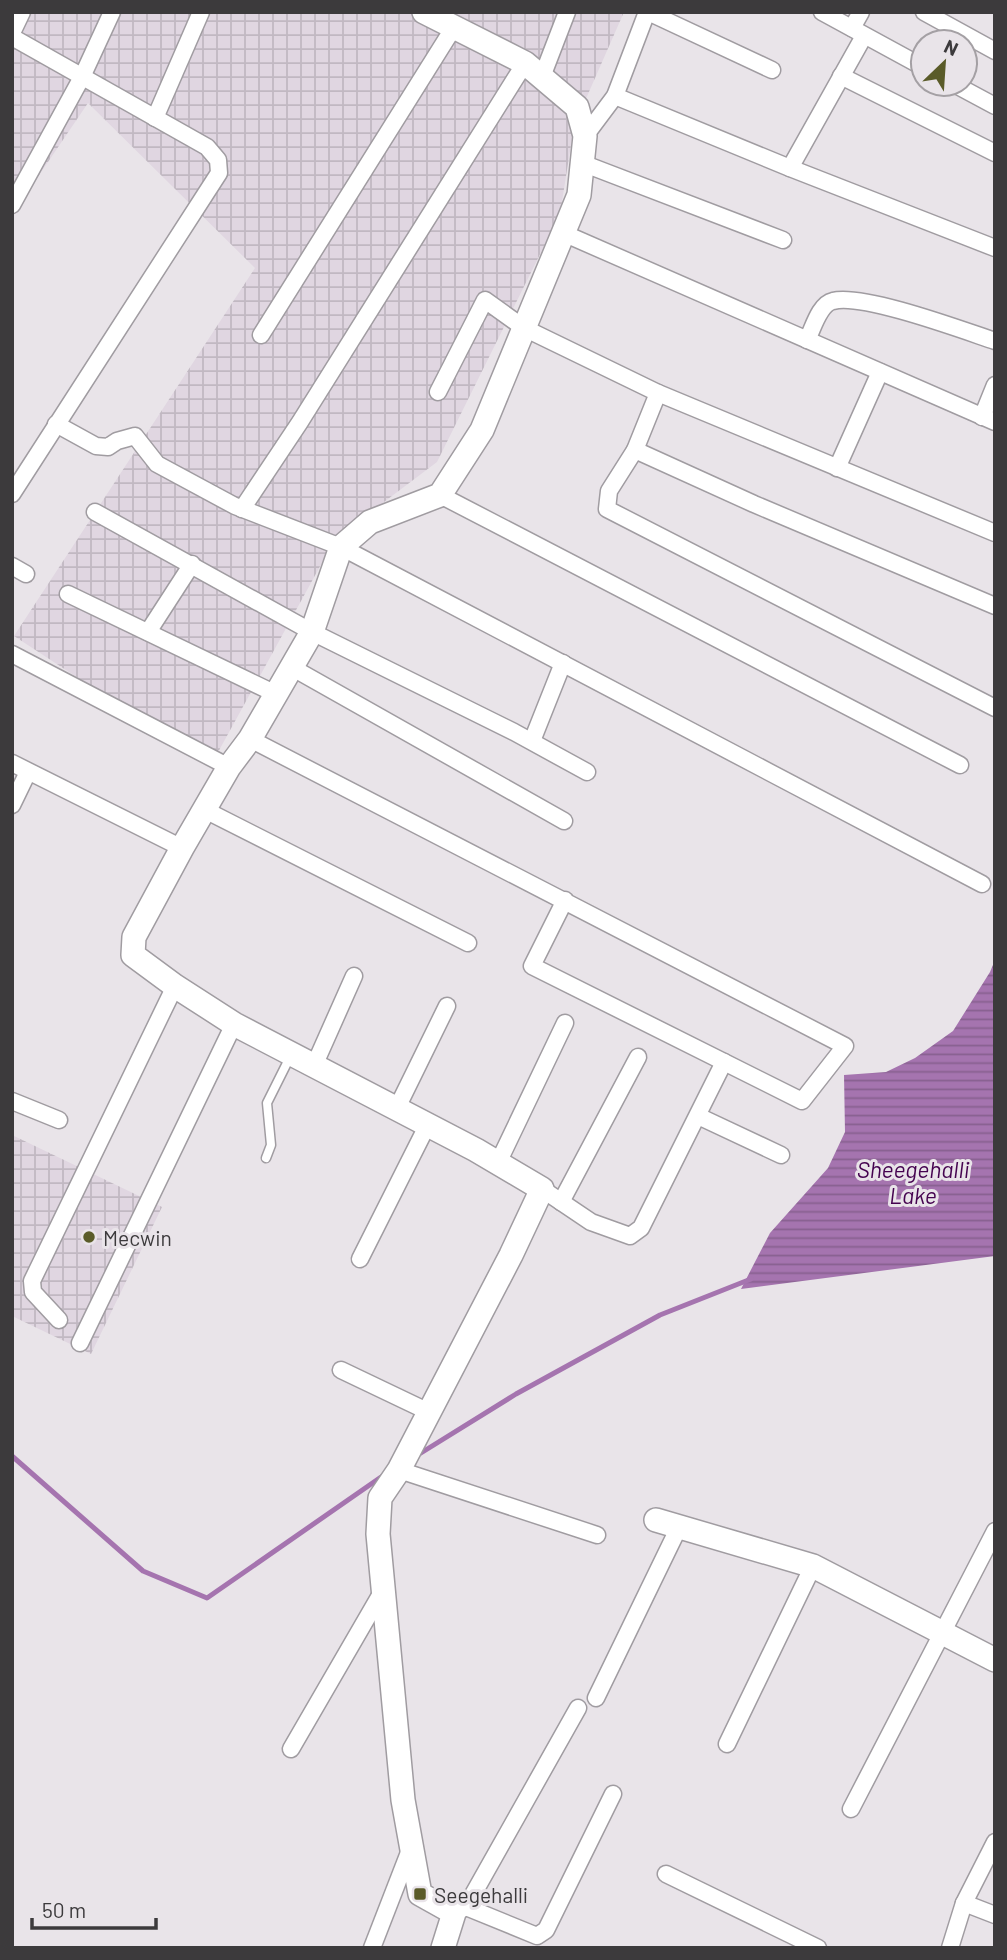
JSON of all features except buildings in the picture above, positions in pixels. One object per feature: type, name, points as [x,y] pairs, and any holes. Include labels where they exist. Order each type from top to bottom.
[{"type":"street","points":[[12,494],[219,173],[218,160],[207,147],[12,35],[22,12]]},
{"type":"street","points":[[12,205],[82,77],[112,12]]},
{"type":"street","points":[[155,118],[201,12]]},
{"type":"street","points":[[424,12],[533,70],[577,107],[585,136],[579,195],[482,430],[440,495],[370,522],[341,547],[312,632],[182,848],[134,937],[133,956],[234,1024],[428,1124],[498,1163],[591,1222],[630,1237],[641,1228],[724,1062]]},
{"type":"street","points":[[242,509],[533,70],[567,12]]},
{"type":"street","points":[[585,136],[615,96],[648,12],[772,70]]},
{"type":"street","points":[[822,12],[909,59]]},
{"type":"street","points":[[790,168],[841,76],[858,32],[861,12]]},
{"type":"street","points":[[924,12],[995,51]]},
{"type":"street","points":[[261,335],[454,27]]},
{"type":"street","points":[[841,76],[995,153]]},
{"type":"street","points":[[615,96],[995,248]]},
{"type":"street","points":[[979,97],[995,106]]},
{"type":"street","points":[[582,163],[783,240]]},
{"type":"street","points":[[563,233],[988,419],[995,385]]},
{"type":"street","points":[[438,392],[485,300],[523,328],[658,393],[995,533]]},
{"type":"street","points":[[807,340],[823,307],[833,301],[870,302],[995,341]]},
{"type":"street","points":[[837,468],[880,372]]},
{"type":"street","points":[[658,393],[635,450],[609,491],[607,509],[995,708]]},
{"type":"street","points":[[56,424],[96,446],[108,447],[117,441],[135,436],[158,464],[242,509],[341,547],[982,884]]},
{"type":"street","points":[[635,450],[754,504],[995,606]]},
{"type":"street","points":[[440,495],[960,765]]},
{"type":"street","points":[[95,512],[312,632],[532,741],[587,772]]},
{"type":"street","points":[[148,632],[192,564]]},
{"type":"street","points":[[68,594],[276,694]]},
{"type":"street","points":[[12,654],[229,767]]},
{"type":"street","points":[[532,741],[563,663]]},
{"type":"street","points":[[291,667],[564,821]]},
{"type":"street","points":[[250,739],[565,900],[845,1046],[802,1101],[532,966],[565,900]]},
{"type":"street","points":[[12,763],[182,848]]},
{"type":"street","points":[[12,805],[28,772]]},
{"type":"street","points":[[205,810],[468,943]]},
{"type":"street","points":[[314,1066],[354,976]]},
{"type":"street","points":[[59,1320],[33,1292],[32,1281],[175,986]]},
{"type":"street","points":[[397,1108],[447,1006]]},
{"type":"street","points":[[498,1163],[565,1023]]},
{"type":"street","points":[[79,1343],[234,1024]]},
{"type":"street","points":[[613,1794],[546,1930],[537,1936],[420,1894],[403,1800],[378,1534],[380,1498],[398,1470],[511,1255],[552,1196],[638,1057]]},
{"type":"street","points":[[12,1101],[58,1120]]},
{"type":"street","points":[[698,1116],[781,1155]]},
{"type":"street","points":[[360,1259],[428,1124]]},
{"type":"street","points":[[341,1370],[429,1412]]},
{"type":"street","points":[[398,1470],[597,1535]]},
{"type":"street","points":[[656,1520],[813,1566],[995,1660]]},
{"type":"street","points":[[596,1698],[679,1527]]},
{"type":"street","points":[[851,1809],[995,1531]]},
{"type":"street","points":[[727,1744],[813,1566]]},
{"type":"street","points":[[291,1749],[382,1592]]},
{"type":"street","points":[[443,1948],[460,1910],[578,1708]]},
{"type":"street","points":[[950,1948],[964,1903],[995,1842]]},
{"type":"street","points":[[372,1948],[410,1850]]},
{"type":"street","points":[[666,1874],[818,1948]]},
{"type":"street","points":[[964,1903],[995,1915]]},
{"type":"lane","points":[[265,1158],[271,1145],[267,1103],[292,1054]]},
{"type":"shaded area","points":[[12,12],[624,12],[574,126],[560,214],[437,462],[335,539],[211,765],[14,636],[255,268],[88,103],[12,215]]},
{"type":"shaded area","points":[[12,1135],[162,1207],[91,1354],[12,1316]]},
{"type":"water","name":"Sheegehalli Lake","points":[[995,960],[995,1256],[741,1289],[770,1233],[828,1168],[845,1132],[844,1075],[886,1072],[915,1058],[953,1031]]},
{"type":"waterway","points":[[416,1456],[516,1394],[660,1315],[751,1279]]},
{"type":"waterway","points":[[12,1456],[143,1571],[207,1598],[384,1475]]},
{"type":"place","name":"Mecwin","points":[[89,1237]]},
{"type":"place","name":"Seegehalli","points":[[420,1894]]}]
